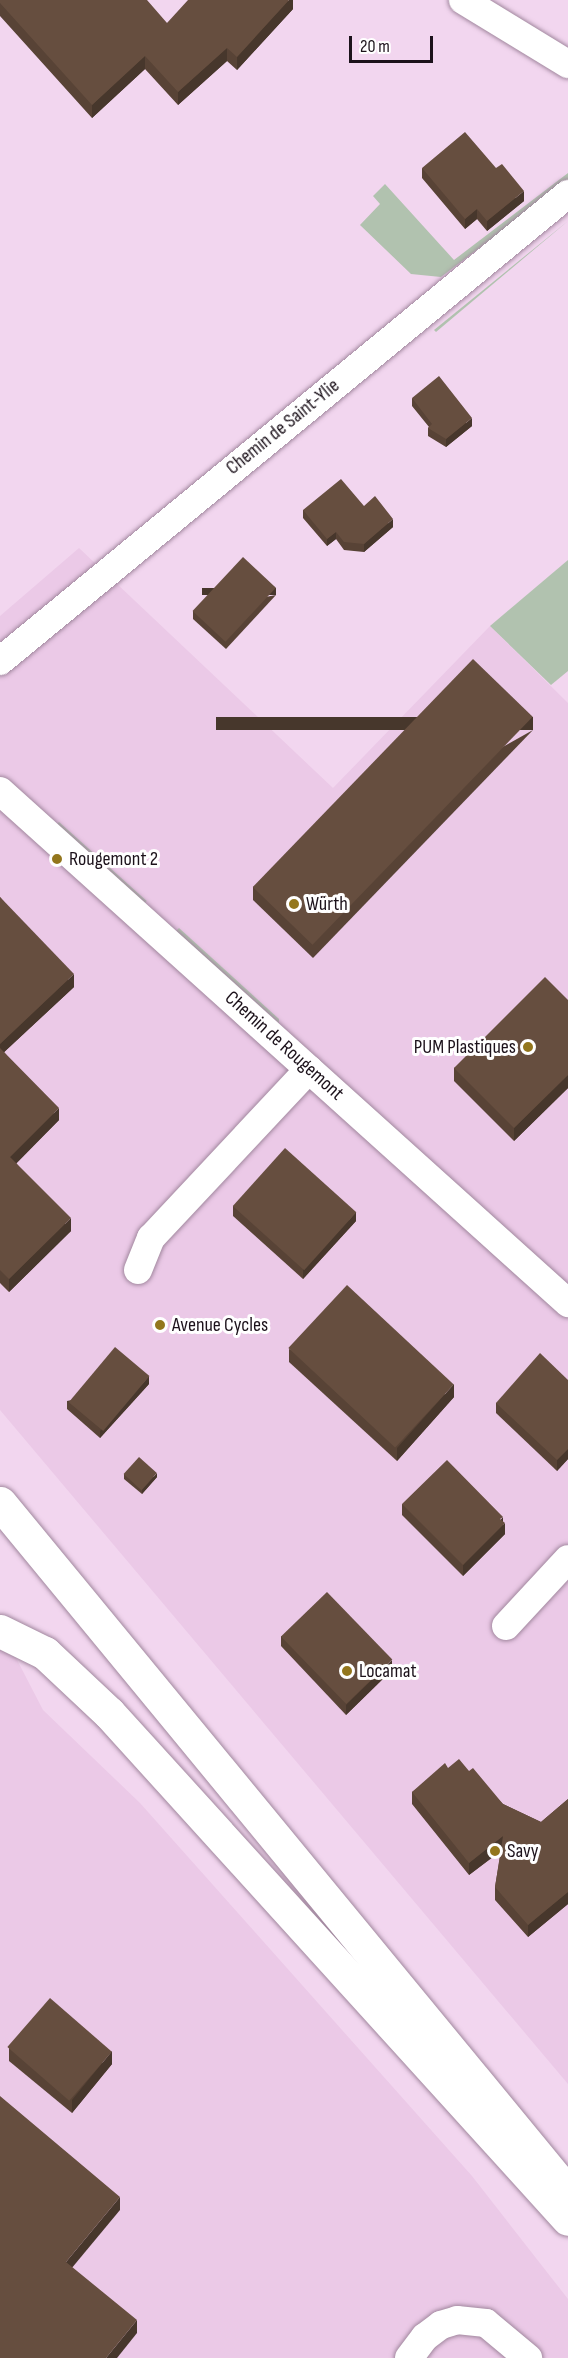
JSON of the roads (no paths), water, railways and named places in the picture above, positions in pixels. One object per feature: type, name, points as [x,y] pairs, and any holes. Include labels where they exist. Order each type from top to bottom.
[{"type":"main road","points":[[0,1503],[568,2193]]},
{"type":"main road","points":[[0,1630],[45,1653],[109,1713],[568,2219]]},
{"type":"street","points":[[463,0],[568,64]]},
{"type":"street","name":"Chemin de Saint-Ylie","points":[[0,661],[568,194]]},
{"type":"street","name":"Chemin de Rougemont","points":[[0,791],[568,1303]]},
{"type":"street","points":[[138,1270],[151,1238],[309,1069]]},
{"type":"street","points":[[506,1626],[568,1558]]},
{"type":"street","points":[[409,2358],[425,2337],[441,2325],[457,2320],[486,2323],[528,2358]]},
{"type":"place","name":"Rougemont 2","points":[[57,859]]},
{"type":"place","name":"Würth","points":[[294,904]]},
{"type":"place","name":"PUM Plastiques","points":[[528,1047]]},
{"type":"place","name":"Avenue Cycles","points":[[160,1325]]},
{"type":"place","name":"Locamat","points":[[347,1671]]},
{"type":"place","name":"Savy","points":[[495,1851]]}]
